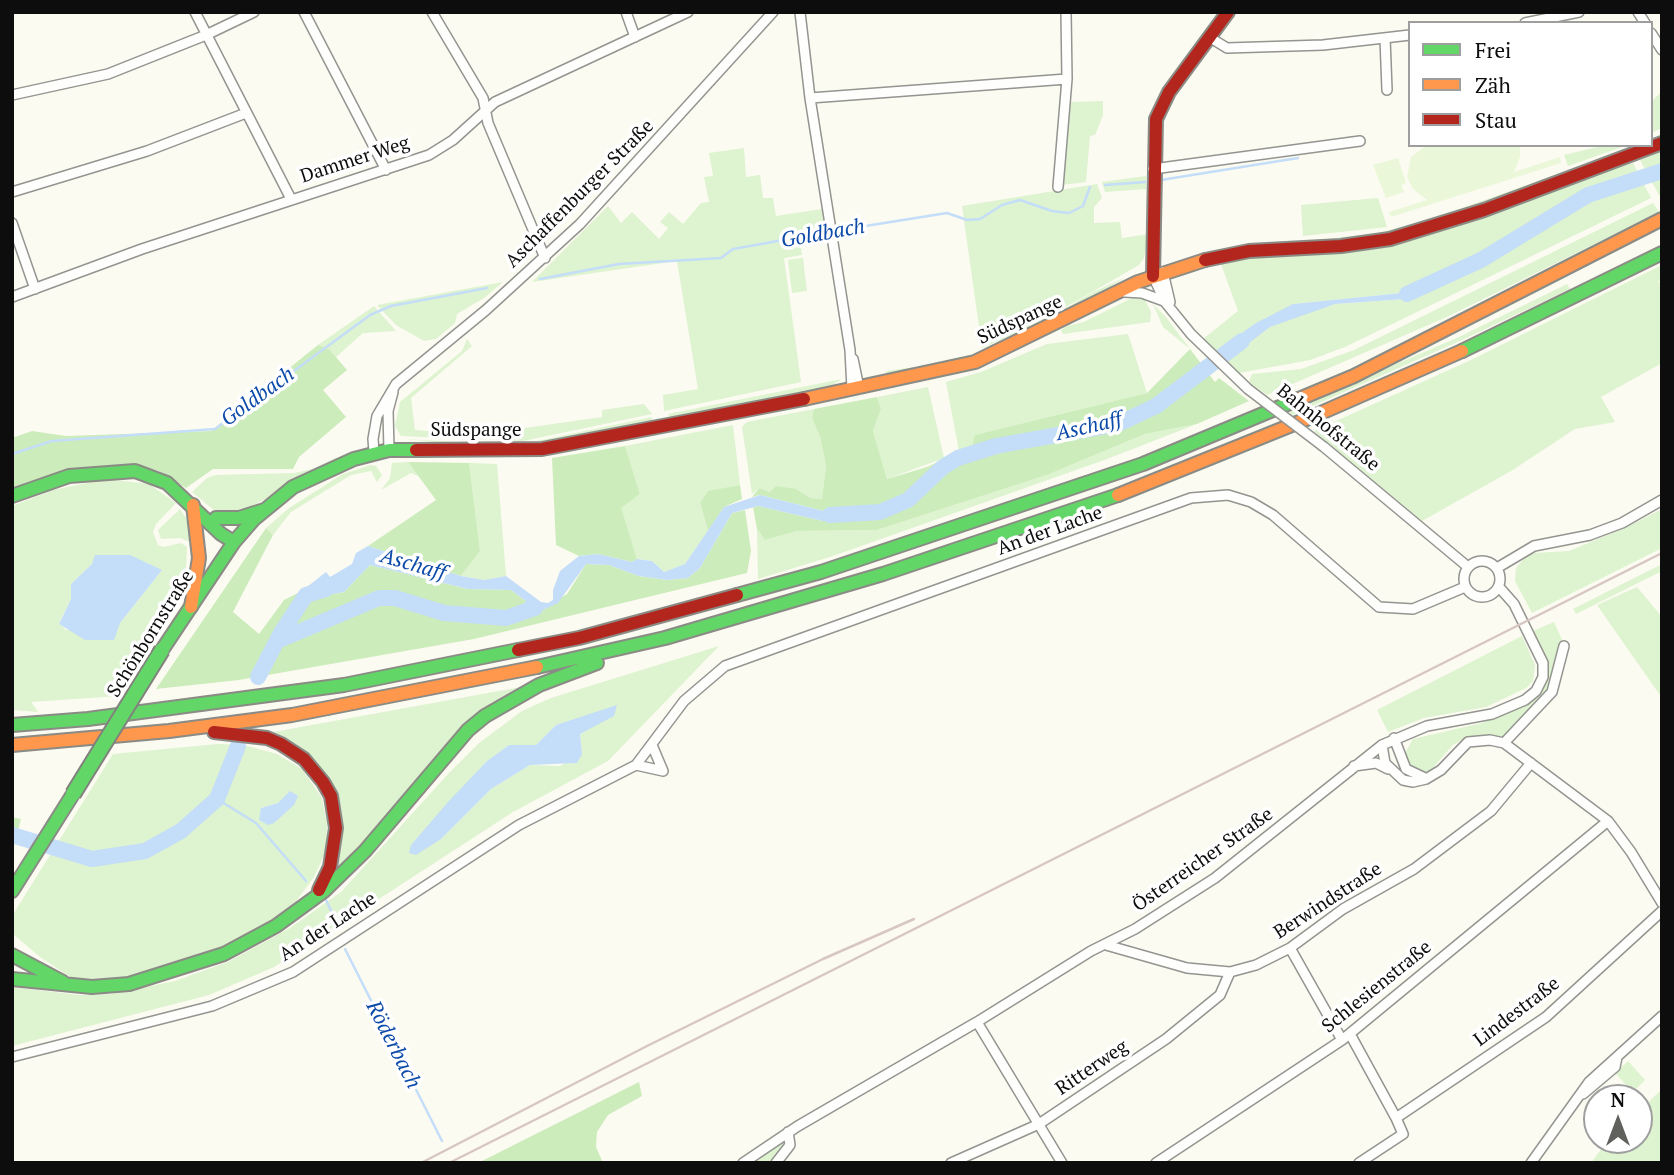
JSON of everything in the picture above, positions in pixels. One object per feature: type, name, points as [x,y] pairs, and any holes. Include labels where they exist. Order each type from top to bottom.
[{"type":"main road","name":"Bahnhofstraße","points":[[1158,274],[1153,169],[1156,119],[1161,105],[1228,12]]},
{"type":"main road","name":"Südspange","points":[[381,451],[542,449],[856,389],[975,362],[1158,274],[1205,258],[1249,251],[1341,246],[1390,239],[1484,210],[1651,147]]},
{"type":"main road","points":[[16,724],[261,698],[357,683],[579,638],[821,572],[1143,464],[1341,381],[1662,219]]},
{"type":"main road","points":[[12,745],[169,731],[348,706],[515,673],[665,638],[883,574],[1137,489],[1468,348],[1662,253]]},
{"type":"main road","name":"Schönbornstraße","points":[[12,891],[162,650],[234,542],[264,510],[310,477],[381,451]]},
{"type":"main road","points":[[12,496],[69,476],[93,472],[135,471],[167,483],[221,534],[234,542]]},
{"type":"main road","points":[[193,505],[231,528],[234,542]]},
{"type":"main road","points":[[191,607],[199,558],[193,505]]},
{"type":"main road","points":[[216,517],[239,518],[264,510]]},
{"type":"main road","points":[[12,979],[72,986],[129,984],[223,954],[276,926],[313,900],[365,851],[468,730],[485,716],[539,685],[665,638]]},
{"type":"main road","points":[[169,731],[229,733],[267,738],[293,751],[314,770],[331,796],[336,828],[330,867],[313,900]]},
{"type":"main road","points":[[12,947],[29,963]]},
{"type":"main road","points":[[12,955],[72,986]]},
{"type":"street","points":[[195,12],[291,198]]},
{"type":"street","points":[[12,95],[108,74],[206,35],[254,12]]},
{"type":"street","points":[[304,12],[386,170]]},
{"type":"street","points":[[432,12],[483,98],[485,111],[545,258]]},
{"type":"street","points":[[626,12],[635,37]]},
{"type":"street","name":"Dammer Weg","points":[[12,297],[291,198],[386,170],[441,148],[495,103],[688,12]]},
{"type":"street","name":"Aschaffenburger Straße","points":[[381,451],[373,439],[377,416],[396,384],[545,258],[629,174],[773,12]]},
{"type":"street","points":[[800,12],[810,98],[856,389]]},
{"type":"street","points":[[1058,187],[1067,79],[1066,12]]},
{"type":"street","points":[[1535,21],[1579,12]]},
{"type":"street","points":[[1209,37],[1227,48],[1316,46],[1408,35]]},
{"type":"street","points":[[1385,38],[1387,90]]},
{"type":"street","points":[[810,98],[1067,79]]},
{"type":"street","points":[[12,192],[146,151],[246,113]]},
{"type":"street","points":[[1153,169],[1360,141]]},
{"type":"street","points":[[12,223],[35,289]]},
{"type":"street","name":"Bahnhofstraße","points":[[1158,274],[1165,302]]},
{"type":"street","name":"Bahnhofstraße","points":[[1158,274],[1173,310]]},
{"type":"street","name":"Bahnhofstraße","points":[[1119,292],[1142,293],[1165,302],[1200,344],[1238,381],[1324,447],[1468,567]]},
{"type":"street","points":[[381,451],[396,384]]},
{"type":"street","name":"An der Lache","points":[[12,1057],[202,1009],[276,980],[519,825],[636,765],[684,701],[725,666],[1207,495],[1228,495],[1251,502],[1273,515],[1379,607],[1413,608],[1465,587]]},
{"type":"street","points":[[1497,568],[1534,546],[1590,535],[1622,523],[1662,500]]},
{"type":"street","points":[[1477,561],[1488,562],[1497,568],[1499,587],[1492,595],[1481,598],[1472,595],[1465,587],[1464,576],[1468,567],[1477,561]]},
{"type":"street","name":"Österreicher Straße","points":[[743,1163],[788,1132],[1106,945],[1238,862],[1382,745],[1427,726],[1510,709],[1536,691],[1543,677],[1539,652],[1514,604],[1499,587]]},
{"type":"street","points":[[1504,744],[1552,692],[1564,646]]},
{"type":"street","points":[[1394,738],[1406,769],[1426,779]]},
{"type":"street","points":[[1353,766],[1376,764],[1403,780],[1426,779],[1441,770],[1468,741],[1490,740],[1504,744],[1608,821],[1632,852],[1662,903]]},
{"type":"street","points":[[636,765],[663,771],[652,745]]},
{"type":"street","points":[[1382,745],[1385,763],[1392,772]]},
{"type":"street","name":"Berwindstraße","points":[[1106,945],[1187,968],[1230,972],[1256,965],[1290,948],[1343,909],[1413,869],[1492,811],[1531,763]]},
{"type":"street","name":"Schlesienstraße","points":[[1156,1163],[1350,1034],[1608,821]]},
{"type":"street","name":"Lindestraße","points":[[1396,1118],[1546,1017],[1662,911]]},
{"type":"street","points":[[1290,948],[1342,1040]]},
{"type":"street","name":"Ritterweg","points":[[951,1163],[1039,1124],[1166,1039],[1220,995],[1230,972]]},
{"type":"street","points":[[1531,1163],[1589,1082],[1662,1016]]},
{"type":"street","points":[[977,1022],[1062,1163]]},
{"type":"street","points":[[1350,1034],[1403,1134],[1359,1163]]},
{"type":"street","points":[[776,1163],[790,1144],[788,1132]]},
{"type":"green space","points":[[1662,91],[1662,128],[1653,132],[1653,100]]},
{"type":"green space","points":[[1103,101],[1103,115],[1095,135],[1090,136],[1086,182],[1062,185],[1071,102]]},
{"type":"green space","points":[[1424,147],[1520,147],[1520,157],[1514,172],[1560,157],[1561,163],[1391,217],[1389,212],[1427,200],[1413,189],[1407,177],[1411,157]]},
{"type":"green space","points":[[1598,147],[1622,147],[1568,166],[1564,155]]},
{"type":"green space","points":[[744,148],[746,177],[760,175],[763,198],[773,198],[776,216],[822,209],[826,238],[800,242],[802,255],[784,258],[801,382],[664,411],[663,395],[698,389],[677,261],[532,282],[608,206],[621,223],[632,212],[659,239],[668,228],[660,222],[669,212],[683,224],[701,203],[709,202],[704,177],[713,176],[709,153]]},
{"type":"green space","points":[[1626,150],[1430,223],[1380,236],[1326,239],[1378,233],[1428,220]]},
{"type":"green space","points":[[1662,151],[1662,194],[1659,195],[1640,160]]},
{"type":"green space","points":[[1398,158],[1406,183],[1401,185],[1404,192],[1386,198],[1373,165]]},
{"type":"green space","points":[[1633,163],[1651,198],[1345,347],[1310,360],[1239,373],[1203,339],[1238,311],[1221,264],[1262,256],[1348,251]],"holes":[[[1419,287],[1405,299],[1335,304],[1303,313],[1270,327],[1257,339],[1293,304],[1402,293]]]},
{"type":"green space","points":[[1146,176],[1146,189],[1105,192],[1102,182]]},
{"type":"green space","points":[[1097,184],[1102,198],[1094,207],[1094,223],[1120,222],[1122,238],[1149,234],[1144,258],[1139,265],[1031,327],[982,348],[962,206]]},
{"type":"green space","points":[[1378,198],[1387,227],[1303,236],[1301,205]]},
{"type":"green space","points":[[1653,203],[1659,212],[1449,316],[1267,395],[1249,382],[1252,374],[1301,369],[1354,350]]},
{"type":"green space","points":[[803,258],[807,291],[792,293],[788,260]]},
{"type":"green space","points":[[1662,265],[1662,278],[1658,282],[1662,284],[1662,363],[1601,397],[1615,422],[1575,429],[1511,471],[1422,521],[1314,431],[1471,360]]},
{"type":"green space","points":[[1126,277],[1043,327],[957,363],[887,376],[886,371],[957,361],[1016,338],[1093,292]]},
{"type":"green space","points":[[503,282],[484,298],[457,314],[455,323],[436,339],[424,341],[396,325],[377,305]]},
{"type":"green space","points":[[1567,284],[1570,289],[1462,340],[1292,415],[1288,411],[1459,337]]},
{"type":"green space","points":[[1136,296],[1144,298],[1151,312],[1150,322],[1063,334],[1061,330],[1084,322]]},
{"type":"green space","points":[[1153,304],[1165,316],[1190,349],[1163,327]]},
{"type":"green space","points":[[374,306],[396,331],[363,333],[336,357],[329,349],[318,345]]},
{"type":"green space","points":[[1128,334],[1147,393],[976,435],[972,446],[959,451],[946,382],[981,372],[1047,344]]},
{"type":"green space","points":[[467,339],[472,346],[411,398],[415,430],[476,435],[602,417],[602,410],[644,404],[652,414],[523,441],[401,436],[395,426],[400,402],[462,351]]},
{"type":"green space","points":[[318,345],[329,349],[347,370],[323,390],[346,417],[299,457],[293,469],[213,469],[186,488],[159,471],[140,466],[12,490],[12,438],[32,431],[66,436],[211,431]]},
{"type":"green space","points":[[1190,349],[1215,382],[1219,378],[1249,401],[1197,424],[1145,434],[1047,475],[877,530],[797,531],[765,540],[757,529],[753,507],[758,506],[823,521],[847,511],[824,511],[760,495],[752,497],[759,488],[770,492],[776,486],[796,489],[811,498],[822,499],[826,466],[820,437],[812,418],[814,409],[877,397],[881,409],[873,431],[887,479],[927,467],[972,446],[975,435],[1147,393]]},
{"type":"green space","points":[[842,379],[831,386],[696,414],[671,419],[668,414]]},
{"type":"green space","points":[[928,387],[944,458],[887,479],[873,431],[881,409],[877,397]]},
{"type":"green space","points":[[814,409],[812,418],[820,437],[826,466],[822,499],[811,498],[796,489],[770,492],[759,488],[752,494],[742,427],[747,422]]},
{"type":"green space","points":[[652,417],[652,421],[544,444],[477,446],[404,439],[490,444],[532,442]]},
{"type":"green space","points":[[1197,424],[1107,459],[833,556],[758,579],[757,529],[765,540],[797,531],[877,530],[1047,475],[1145,434]]},
{"type":"green space","points":[[733,425],[740,485],[707,492],[700,502],[708,531],[685,564],[664,572],[652,561],[637,559],[620,508],[640,494],[625,446]]},
{"type":"green space","points":[[625,446],[640,494],[621,508],[637,559],[632,562],[598,554],[579,556],[556,545],[552,458]]},
{"type":"green space","points":[[351,451],[240,513],[215,511],[192,492],[207,478],[216,475],[295,473],[312,469]]},
{"type":"green space","points":[[408,462],[418,476],[411,473],[381,490],[390,478],[392,463]]},
{"type":"green space","points":[[408,462],[469,463],[480,551],[461,576],[368,546],[436,500]]},
{"type":"green space","points":[[469,463],[497,464],[506,576],[484,580],[461,576],[480,551]]},
{"type":"green space","points":[[371,465],[376,466],[382,475],[377,482],[371,471],[351,475],[291,512],[273,535],[266,528],[289,508],[343,474]]},
{"type":"green space","points":[[107,479],[149,484],[176,503],[156,524],[153,532],[158,545],[164,547],[181,543],[187,547],[186,570],[175,602],[119,696],[31,702],[38,712],[12,710],[12,506],[53,490]],"holes":[[[92,564],[162,570],[120,623],[66,630],[59,623],[71,599],[71,584]]]},
{"type":"green space","points":[[740,485],[742,499],[724,507],[708,531],[700,502],[708,491]]},
{"type":"green space","points":[[180,509],[189,522],[190,542],[180,538],[161,539],[158,530]]},
{"type":"green space","points":[[1662,509],[1662,548],[1532,613],[1515,581],[1516,568],[1526,556],[1569,551]]},
{"type":"green space","points":[[745,510],[751,551],[747,573],[474,639],[239,680],[156,689],[266,528],[273,535],[233,612],[259,634],[284,600],[302,591],[312,598],[344,592],[370,565],[468,589],[511,590],[526,601],[518,616],[532,615],[567,594],[586,564],[609,565],[639,576],[667,580],[688,578],[700,568],[732,513]]},
{"type":"green space","points":[[1662,564],[1662,571],[1576,614],[1573,609]]},
{"type":"green space","points":[[1637,587],[1662,617],[1662,698],[1597,605]]},
{"type":"green space","points":[[1554,622],[1563,642],[1556,674],[1547,693],[1504,739],[1490,734],[1467,737],[1453,745],[1430,771],[1418,772],[1409,766],[1405,753],[1413,739],[1482,723],[1530,702],[1544,685],[1548,669],[1533,631]]},
{"type":"green space","points":[[1522,636],[1535,665],[1533,681],[1526,688],[1486,707],[1424,718],[1388,732],[1377,710]]},
{"type":"green space","points":[[719,646],[608,761],[513,812],[274,967],[209,995],[12,1046],[12,987],[79,995],[112,994],[175,981],[228,962],[290,928],[341,892],[479,743],[522,711],[551,698]],"holes":[[[617,706],[580,734],[582,754],[560,766],[530,765],[491,789],[441,839],[411,845],[487,761],[509,745],[536,745],[556,725]]]},
{"type":"green space","points":[[532,685],[512,694],[331,878],[336,794],[268,733]]},
{"type":"green space","points":[[217,744],[244,745],[277,754],[302,769],[322,798],[327,824],[326,851],[314,877],[294,904],[271,921],[221,947],[128,978],[92,981],[72,978],[40,957],[12,933],[12,916],[113,754]],"holes":[[[278,803],[284,812],[274,823],[261,808]]]},
{"type":"green space","points":[[12,817],[21,819],[12,854]]},
{"type":"green space","points":[[1628,1061],[1645,1080],[1641,1084],[1625,1084],[1615,1073]]},
{"type":"green space","points":[[639,1082],[642,1096],[608,1115],[597,1132],[596,1147],[603,1163],[478,1163]]},
{"type":"green space","points":[[1662,1089],[1662,1163],[1591,1163],[1598,1154],[1653,1154],[1653,1098]]},
{"type":"green space","points":[[782,1141],[786,1144],[772,1163],[752,1163]]},
{"type":"water","points":[[1419,287],[1435,288],[1405,299],[1335,304],[1270,327],[1232,356],[1220,349],[1256,323],[1293,304],[1402,293]]},
{"type":"water","points":[[760,495],[824,511],[847,511],[849,515],[847,520],[823,521],[758,506],[732,513],[700,568],[688,578],[667,580],[639,576],[609,565],[586,564],[558,603],[532,615],[517,616],[526,601],[511,590],[468,589],[370,565],[344,592],[311,598],[302,591],[326,572],[330,577],[352,564],[356,553],[368,546],[461,576],[484,580],[506,576],[541,602],[548,603],[553,600],[553,590],[560,571],[579,556],[598,554],[632,562],[637,559],[652,561],[664,572],[685,564],[724,507]]},
{"type":"water","points":[[95,555],[130,555],[162,570],[120,623],[114,640],[85,640],[59,624],[71,599],[71,584],[92,564]]},
{"type":"water","points":[[617,705],[614,716],[580,734],[582,754],[577,763],[530,765],[491,789],[441,839],[416,855],[409,853],[411,845],[448,802],[487,761],[509,745],[536,745],[556,725]]},
{"type":"water","points":[[290,791],[298,796],[294,805],[274,823],[268,825],[259,820],[261,808],[278,803]]},
{"type":"waterway","points":[[1161,180],[1298,158]]},
{"type":"waterway","name":"Aschaff","points":[[1407,294],[1481,260],[1588,195],[1662,171]]},
{"type":"waterway","points":[[1105,185],[1145,182]]},
{"type":"waterway","name":"Goldbach","points":[[834,231],[947,213],[967,220],[980,219],[1002,205],[1020,200],[1052,211],[1069,213],[1083,206],[1090,187]]},
{"type":"waterway","name":"Goldbach","points":[[540,279],[619,264],[721,258],[733,249],[828,232]]},
{"type":"waterway","name":"Goldbach","points":[[12,454],[52,441],[215,429],[370,315],[391,306],[487,288]]},
{"type":"waterway","name":"Aschaff","points":[[830,515],[880,512],[908,500],[943,467],[958,458],[996,446],[1118,424],[1156,406],[1242,341]]},
{"type":"waterway","name":"Aschaff","points":[[258,677],[281,633],[306,595],[326,589]]},
{"type":"waterway","name":"Aschaff","points":[[277,641],[379,598],[395,598],[444,613],[506,618],[535,608]]},
{"type":"waterway","name":"Aschaff","points":[[12,835],[92,859],[145,851],[181,831],[217,799],[238,746]]},
{"type":"waterway","name":"Röderbach","points":[[217,799],[256,823],[306,881]]},
{"type":"waterway","name":"Röderbach","points":[[326,900],[338,925]]},
{"type":"waterway","name":"Röderbach","points":[[345,949],[442,1141]]},
{"type":"railway","points":[[449,1163],[1662,553]]},
{"type":"railway","points":[[421,1163],[647,1046],[823,959],[914,919]]},
{"type":"traffic: fast","points":[[1462,351],[1662,253]]},
{"type":"traffic: fast","points":[[737,595],[821,572],[1143,464],[1299,399]]},
{"type":"traffic: fast","points":[[162,650],[234,542],[254,519],[293,487],[354,459],[389,450],[416,450]]},
{"type":"traffic: fast","points":[[12,496],[69,476],[135,471],[167,483],[221,534],[234,542]]},
{"type":"traffic: fast","points":[[537,667],[665,638],[883,574],[1118,495]]},
{"type":"traffic: fast","points":[[216,518],[239,518],[264,510]]},
{"type":"traffic: fast","points":[[73,794],[162,650]]},
{"type":"traffic: fast","points":[[12,725],[88,719],[344,685],[518,650]]},
{"type":"traffic: fast","points":[[12,979],[92,987],[129,984],[224,954],[276,926],[324,891],[365,851],[468,730],[485,716],[539,685],[597,663]]},
{"type":"traffic: fast","points":[[12,891],[73,794]]},
{"type":"traffic: fast","points":[[12,955],[63,982]]},
{"type":"traffic: slow","points":[[1299,399],[1354,376],[1662,219]]},
{"type":"traffic: slow","points":[[804,399],[975,362],[1138,282],[1205,260]]},
{"type":"traffic: slow","points":[[1118,495],[1314,416],[1462,351]]},
{"type":"traffic: slow","points":[[191,607],[199,558],[193,505]]},
{"type":"traffic: slow","points":[[12,745],[169,731],[292,715],[537,667]]},
{"type":"traffic: jam","points":[[1153,276],[1156,119],[1169,92],[1228,12]]},
{"type":"traffic: jam","points":[[1653,146],[1662,143]]},
{"type":"traffic: jam","points":[[1205,260],[1249,251],[1341,246],[1390,239],[1484,210],[1651,147]]},
{"type":"traffic: jam","points":[[416,450],[542,449],[804,399]]},
{"type":"traffic: jam","points":[[518,650],[579,638],[737,595]]},
{"type":"traffic: jam","points":[[214,732],[267,738],[281,744],[304,759],[323,782],[331,796],[336,828],[330,867],[319,890]]}]
